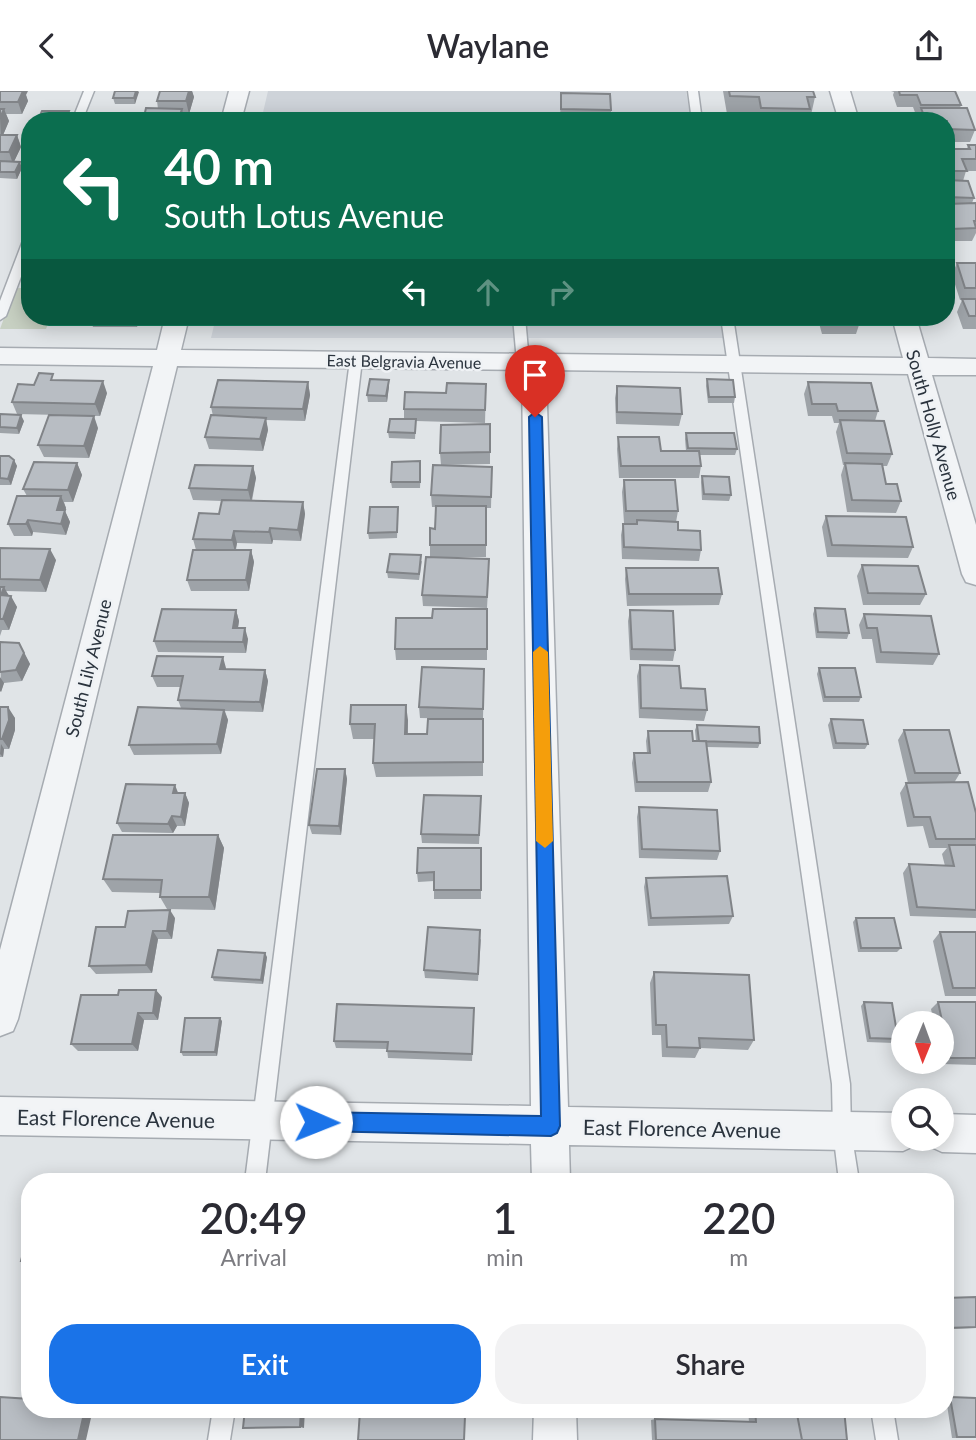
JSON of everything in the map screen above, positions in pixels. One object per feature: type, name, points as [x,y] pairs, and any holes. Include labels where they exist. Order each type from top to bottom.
[{"type":"street","points":[[233,112],[239,91]]},
{"type":"street","points":[[841,91],[847,112]]},
{"type":"street","name":"South Lily Avenue","points":[[0,1019],[175,326]]},
{"type":"street","name":"South Holly Avenue","points":[[906,326],[976,574]]},
{"type":"street","name":"East Belgravia Avenue","points":[[0,356],[976,367]]},
{"type":"street","points":[[528,362],[551,1173]]},
{"type":"street","name":"East Florence Avenue","points":[[0,1116],[891,1132]]},
{"type":"street","points":[[954,1133],[976,1133]]},
{"type":"street","points":[[555,1418],[555,1440]]},
{"type":"lane","points":[[81,112],[89,91]]},
{"type":"lane","points":[[693,91],[696,112]]},
{"type":"lane","points":[[0,316],[21,261]]},
{"type":"lane","points":[[521,326],[528,362]]},
{"type":"lane","points":[[728,326],[841,1084],[842,1131],[848,1173]]},
{"type":"lane","points":[[256,1173],[356,360]]},
{"type":"lane","points":[[219,1440],[223,1418]]},
{"type":"lane","points":[[883,1418],[887,1440]]},
{"type":"shaded area","points":[[268,91],[686,91],[690,112],[263,112]]},
{"type":"shaded area","points":[[214,326],[723,326],[725,338],[211,338]]},
{"type":"green space","points":[[15,288],[21,288],[21,326],[47,326],[46,329],[0,329]]},
{"type":"building","points":[[0,91],[23,91],[18,102],[0,102]]},
{"type":"building","points":[[115,91],[136,91],[134,98],[113,98]]},
{"type":"building","points":[[160,91],[189,91],[186,101],[157,101]]},
{"type":"building","points":[[729,91],[813,91],[815,97],[807,97],[810,109],[761,108],[759,97],[730,96]]},
{"type":"building","points":[[899,91],[955,91],[961,105],[921,105],[917,95],[900,95]]},
{"type":"building","points":[[561,93],[610,94],[611,110],[561,109]]},
{"type":"building","points":[[146,108],[182,109],[181,112],[145,112]]},
{"type":"building","points":[[921,108],[967,108],[975,130],[955,129],[955,112],[922,112]]},
{"type":"building","points":[[0,135],[17,135],[9,152],[0,152]]},
{"type":"building","points":[[968,145],[976,145],[976,159],[962,159],[967,171],[955,171],[955,149],[970,149]]},
{"type":"building","points":[[0,161],[20,162],[15,172],[0,172]]},
{"type":"building","points":[[955,180],[968,181],[974,198],[955,197]]},
{"type":"building","points":[[976,203],[976,228],[955,229],[955,204]]},
{"type":"building","points":[[957,263],[976,263],[976,288],[965,288]]},
{"type":"building","points":[[962,299],[976,299],[976,316],[969,316]]},
{"type":"building","points":[[39,373],[53,374],[51,380],[103,381],[95,404],[12,402],[18,384],[34,385]]},
{"type":"building","points":[[370,379],[389,380],[386,396],[367,395]]},
{"type":"building","points":[[707,379],[733,380],[735,397],[709,397]]},
{"type":"building","points":[[218,380],[308,382],[303,409],[211,407]]},
{"type":"building","points":[[808,382],[871,383],[878,411],[838,411],[836,404],[812,404]]},
{"type":"building","points":[[447,383],[486,384],[485,410],[404,409],[405,392],[446,393]]},
{"type":"building","points":[[617,386],[680,388],[682,414],[617,412]]},
{"type":"building","points":[[0,414],[21,415],[17,428],[0,427]]},
{"type":"building","points":[[49,415],[94,416],[84,446],[38,445]]},
{"type":"building","points":[[211,415],[266,418],[260,439],[205,437]]},
{"type":"building","points":[[390,419],[416,419],[415,433],[388,432]]},
{"type":"building","points":[[840,420],[884,421],[892,454],[847,453]]},
{"type":"building","points":[[490,424],[490,452],[440,453],[441,425]]},
{"type":"building","points":[[686,433],[734,433],[737,449],[688,448]]},
{"type":"building","points":[[618,437],[659,437],[661,451],[699,451],[701,466],[621,466]]},
{"type":"building","points":[[0,456],[9,456],[14,460],[8,479],[0,478]]},
{"type":"building","points":[[420,461],[420,482],[391,482],[392,462]]},
{"type":"building","points":[[34,462],[77,463],[68,490],[23,489]]},
{"type":"building","points":[[845,463],[882,464],[886,484],[897,484],[901,501],[852,500]]},
{"type":"building","points":[[195,465],[253,466],[248,490],[189,488]]},
{"type":"building","points":[[433,465],[492,467],[491,497],[431,495]]},
{"type":"building","points":[[702,476],[729,477],[731,495],[704,494]]},
{"type":"building","points":[[624,480],[675,480],[678,511],[626,511]]},
{"type":"building","points":[[17,496],[61,496],[57,510],[65,510],[61,524],[28,520],[26,524],[8,524]]},
{"type":"building","points":[[222,500],[303,502],[298,530],[270,528],[269,532],[234,531],[232,540],[193,539],[199,513],[219,514]]},
{"type":"building","points":[[436,506],[486,506],[486,545],[430,545],[430,528],[435,529]]},
{"type":"building","points":[[370,507],[398,507],[397,532],[368,533]]},
{"type":"building","points":[[826,516],[906,517],[913,547],[832,545]]},
{"type":"building","points":[[637,520],[678,522],[678,530],[700,531],[701,550],[624,547],[623,524],[637,524]]},
{"type":"building","points":[[0,548],[50,549],[40,580],[0,579]]},
{"type":"building","points":[[193,550],[251,550],[246,580],[187,580]]},
{"type":"building","points":[[390,554],[421,555],[419,574],[387,572]]},
{"type":"building","points":[[426,557],[489,559],[487,597],[422,595]]},
{"type":"building","points":[[862,565],[918,566],[926,594],[868,593]]},
{"type":"building","points":[[626,568],[718,568],[722,594],[629,594]]},
{"type":"building","points":[[0,587],[4,587],[1,595],[11,596],[3,619],[0,619]]},
{"type":"building","points":[[815,608],[845,609],[849,633],[818,632]]},
{"type":"building","points":[[162,609],[236,610],[233,628],[245,628],[243,642],[154,641]]},
{"type":"building","points":[[433,609],[487,609],[487,649],[395,649],[396,618],[432,618]]},
{"type":"building","points":[[630,610],[673,611],[675,650],[632,649]]},
{"type":"building","points":[[864,614],[931,616],[939,654],[881,652],[877,628],[867,628]]},
{"type":"building","points":[[0,642],[19,643],[24,653],[16,670],[0,672]]},
{"type":"building","points":[[157,656],[223,657],[220,669],[265,670],[260,702],[178,700],[183,676],[152,676]]},
{"type":"building","points":[[640,665],[679,666],[681,688],[705,689],[707,710],[641,708]]},
{"type":"building","points":[[422,667],[484,669],[483,709],[419,707]]},
{"type":"building","points":[[819,668],[855,668],[861,697],[825,697]]},
{"type":"building","points":[[351,705],[406,705],[405,734],[427,734],[428,719],[483,719],[483,762],[373,763],[375,724],[350,724]]},
{"type":"building","points":[[0,707],[8,707],[9,720],[2,739],[0,739]]},
{"type":"building","points":[[138,707],[224,710],[217,744],[129,745]]},
{"type":"building","points":[[831,719],[863,720],[868,744],[836,743]]},
{"type":"building","points":[[697,725],[759,727],[760,743],[699,741]]},
{"type":"building","points":[[904,730],[949,730],[960,773],[915,773]]},
{"type":"building","points":[[648,731],[692,731],[693,741],[706,741],[711,782],[637,782],[634,753],[650,753]]},
{"type":"building","points":[[317,769],[345,769],[339,826],[309,825]]},
{"type":"building","points":[[968,782],[976,813],[976,839],[936,839],[930,817],[914,817],[906,783]]},
{"type":"building","points":[[126,784],[175,785],[173,793],[185,793],[181,817],[172,816],[168,824],[117,823]]},
{"type":"building","points":[[424,795],[481,796],[479,835],[421,834]]},
{"type":"building","points":[[639,807],[717,810],[720,851],[642,849]]},
{"type":"building","points":[[113,835],[218,835],[209,897],[160,897],[162,880],[103,879]]},
{"type":"building","points":[[949,845],[976,845],[976,910],[917,907],[909,864],[954,866]]},
{"type":"building","points":[[418,848],[481,848],[481,890],[434,890],[434,872],[417,873]]},
{"type":"building","points":[[727,876],[733,916],[651,918],[646,878]]},
{"type":"building","points":[[170,910],[167,931],[153,931],[146,965],[89,966],[96,927],[125,927],[128,911]]},
{"type":"building","points":[[856,918],[894,918],[901,948],[861,948]]},
{"type":"building","points":[[428,927],[480,930],[478,974],[424,970]]},
{"type":"building","points":[[940,932],[976,932],[976,988],[953,988]]},
{"type":"building","points":[[218,950],[265,953],[261,980],[212,977]]},
{"type":"building","points":[[654,972],[749,975],[754,1040],[699,1038],[700,1048],[667,1047],[666,1025],[656,1025]]},
{"type":"building","points":[[119,990],[156,990],[153,1013],[138,1013],[132,1044],[71,1044],[81,995],[118,995]]},
{"type":"building","points":[[864,1002],[892,1003],[891,1039],[870,1038]]},
{"type":"building","points":[[938,1002],[976,1002],[976,1058],[954,1058],[954,1011],[940,1011]]},
{"type":"building","points":[[337,1004],[474,1008],[472,1054],[387,1051],[388,1042],[334,1041]]},
{"type":"building","points":[[185,1018],[220,1018],[215,1052],[181,1052]]},
{"type":"building","points":[[976,1297],[976,1327],[954,1328],[954,1298]]},
{"type":"building","points":[[0,1397],[21,1398],[21,1418],[83,1418],[78,1440],[0,1440]]},
{"type":"building","points":[[954,1397],[976,1398],[976,1437],[957,1437]]},
{"type":"building","points":[[244,1418],[300,1418],[300,1427],[243,1428]]},
{"type":"building","points":[[360,1418],[465,1418],[464,1440],[358,1440]]},
{"type":"building","points":[[756,1418],[798,1418],[802,1440],[656,1440],[655,1419],[756,1422]]},
{"type":"building","points":[[798,1418],[845,1418],[847,1440],[802,1440]]},
{"type":"slow traffic","points":[[540,652],[545,841]]},
{"type":"route","points":[[316,1122],[551,1126],[535,417]]}]
